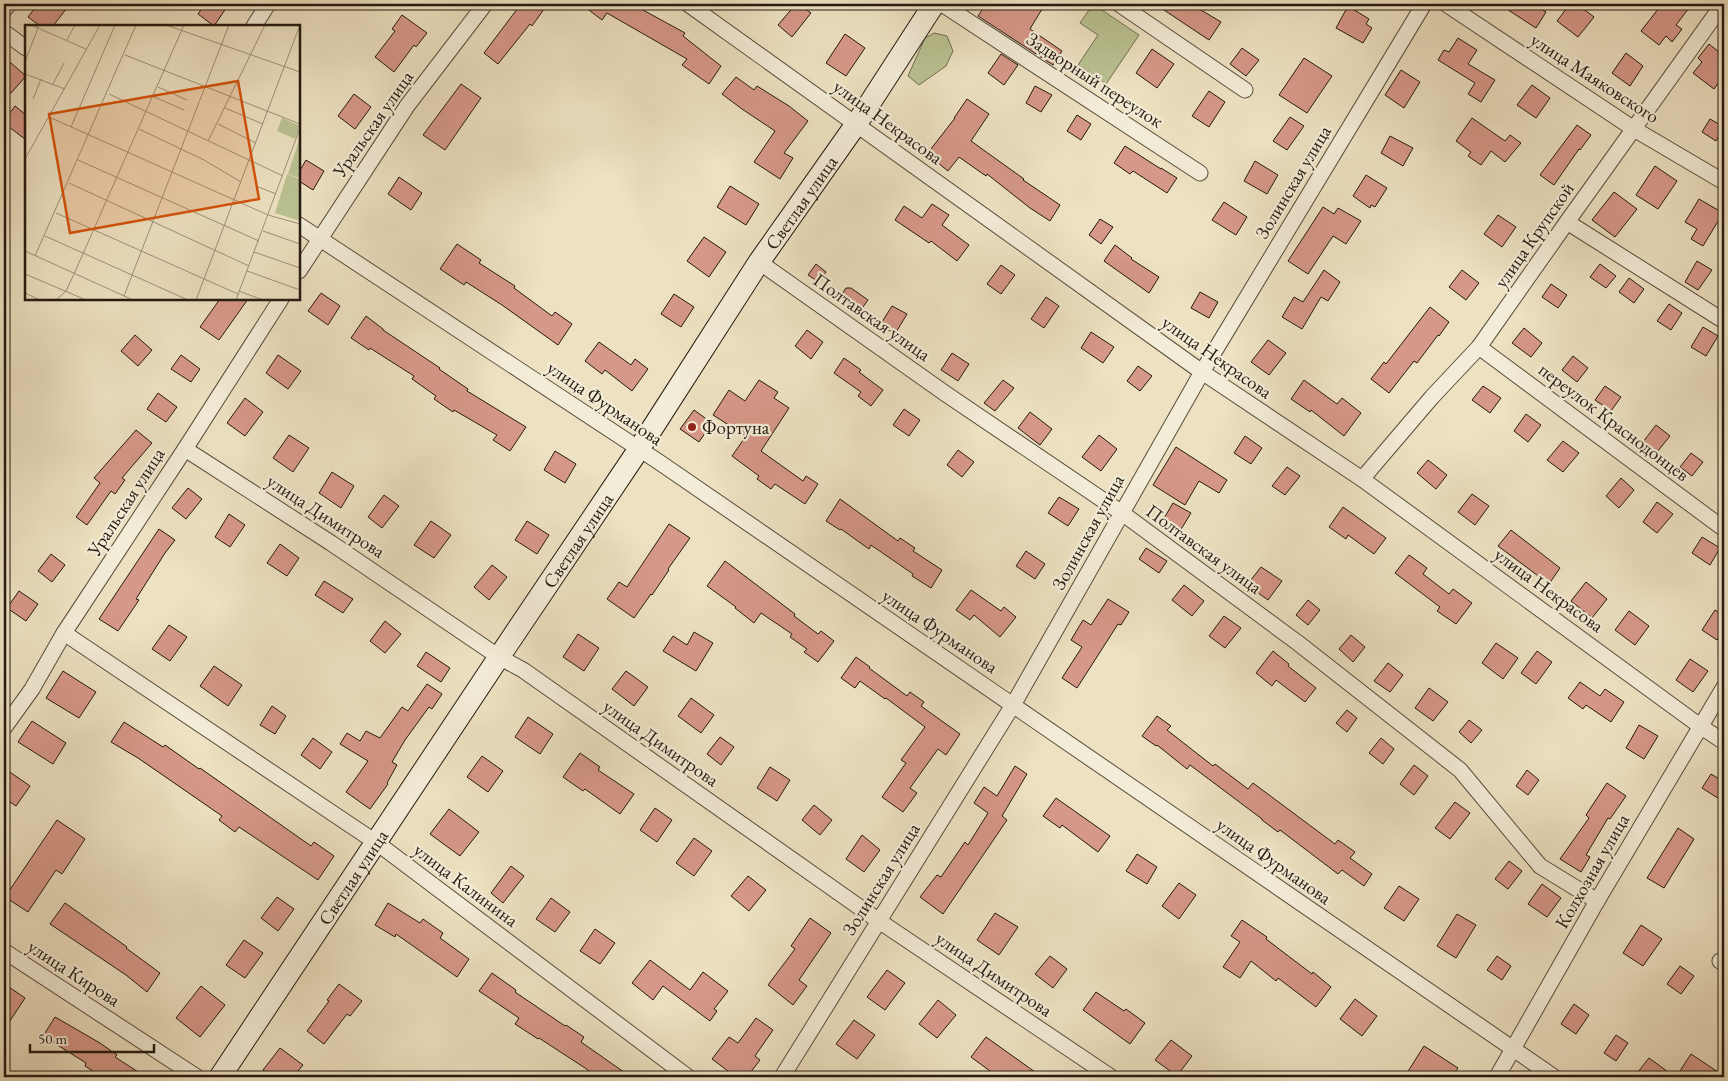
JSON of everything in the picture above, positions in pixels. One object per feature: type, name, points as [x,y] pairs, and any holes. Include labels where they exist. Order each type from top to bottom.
[{"type":"main road","name":"Светлая улица","points":[[220,1077],[639,449],[759,262],[857,123],[934,4]]},
{"type":"street","points":[[4,10],[9,4]]},
{"type":"street","points":[[255,25],[268,4]]},
{"type":"street","name":"Уральская улица","points":[[300,269],[407,106],[485,4]]},
{"type":"street","name":"улица Некрасова","points":[[688,4],[857,123],[1202,372],[1362,479],[1724,742]]},
{"type":"street","name":"Задворный переулок","points":[[942,4],[1200,173]]},
{"type":"street","points":[[1119,4],[1245,90]]},
{"type":"street","name":"Золинская улица","points":[[782,1077],[1013,705],[1202,372],[1424,4]]},
{"type":"street","name":"улица Маяковского","points":[[1446,4],[1634,129],[1724,182]]},
{"type":"street","name":"улица Крупской","points":[[1362,479],[1432,397],[1479,348],[1724,4]]},
{"type":"street","points":[[4,32],[25,47]]},
{"type":"street","points":[[1567,222],[1724,321]]},
{"type":"street","name":"улица Фурманова","points":[[300,226],[639,449],[1554,1077]]},
{"type":"street","name":"Полтавская улица","points":[[759,262],[946,394],[1122,513],[1298,643],[1460,770],[1540,866],[1597,901]]},
{"type":"street","name":"Уральская улица","points":[[4,728],[32,689],[64,633],[280,300]]},
{"type":"street","name":"переулок Краснодонцев","points":[[1479,348],[1724,529]]},
{"type":"street","name":"улица Димитрова","points":[[185,449],[331,542],[499,657],[522,670],[879,921],[1111,1077]]},
{"type":"street","name":"улица Калинина","points":[[64,633],[377,843],[688,1077]]},
{"type":"street","name":"Колхозная улица","points":[[1497,1077],[1597,901],[1724,687]]},
{"type":"street","name":"улица Кирова","points":[[4,951],[197,1077]]},
{"type":"green space","points":[[1093,4],[1139,35],[1106,84],[1078,65],[1098,35],[1080,23]]},
{"type":"green space","points":[[934,33],[947,36],[953,51],[946,66],[919,85],[908,76],[925,38]]},
{"type":"building","points":[[38,4],[70,4],[54,25],[39,25],[28,17]]},
{"type":"building","points":[[205,4],[229,4],[215,25],[198,14]]},
{"type":"building","points":[[521,4],[537,4],[544,9],[532,26],[530,24],[498,64],[484,53]]},
{"type":"building","points":[[581,4],[632,4],[685,33],[683,36],[721,66],[709,84],[682,65],[687,59],[607,13],[602,20]]},
{"type":"building","points":[[796,4],[799,4],[811,13],[792,37],[778,25]]},
{"type":"building","points":[[986,4],[1045,4],[1030,29],[1062,51],[1053,65],[978,16]]},
{"type":"building","points":[[1155,4],[1191,4],[1221,22],[1209,40]]},
{"type":"building","points":[[1499,4],[1533,4],[1546,12],[1536,28]]},
{"type":"building","points":[[1570,4],[1577,4],[1594,17],[1578,37],[1557,21]]},
{"type":"building","points":[[1662,4],[1692,4],[1676,25],[1682,29],[1672,42],[1666,36],[1659,45],[1641,31]]},
{"type":"building","points":[[1348,6],[1369,19],[1366,24],[1372,28],[1363,43],[1336,28]]},
{"type":"building","points":[[402,15],[427,33],[416,47],[414,45],[394,72],[375,57],[395,31],[392,29]]},
{"type":"building","points":[[845,34],[865,48],[846,76],[826,63]]},
{"type":"building","points":[[1458,38],[1477,50],[1468,64],[1495,80],[1481,102],[1468,94],[1475,83],[1438,60],[1444,50],[1449,52]]},
{"type":"building","points":[[1709,44],[1724,56],[1724,75],[1714,89],[1693,73],[1702,62],[1698,58]]},
{"type":"building","points":[[1242,48],[1259,60],[1246,76],[1230,64]]},
{"type":"building","points":[[1152,49],[1174,64],[1157,88],[1136,73]]},
{"type":"building","points":[[1626,53],[1643,66],[1630,86],[1612,73]]},
{"type":"building","points":[[1001,54],[1018,65],[1004,85],[988,73]]},
{"type":"building","points":[[4,57],[25,77],[11,93],[4,86]]},
{"type":"building","points":[[1304,58],[1332,76],[1307,113],[1279,95]]},
{"type":"building","points":[[1401,70],[1420,82],[1404,108],[1385,95]]},
{"type":"building","points":[[736,77],[754,90],[757,86],[789,106],[808,121],[784,153],[793,158],[780,179],[754,162],[775,131],[722,94]]},
{"type":"building","points":[[461,84],[481,98],[445,150],[423,135]]},
{"type":"building","points":[[1532,85],[1550,98],[1536,118],[1517,105]]},
{"type":"building","points":[[1035,86],[1052,95],[1041,112],[1026,103]]},
{"type":"building","points":[[1209,91],[1225,102],[1209,127],[1192,116]]},
{"type":"building","points":[[354,94],[371,107],[355,129],[338,116]]},
{"type":"building","points":[[967,99],[989,114],[971,141],[1060,205],[1050,221],[1030,208],[987,174],[986,176],[959,157],[948,171],[927,154]]},
{"type":"building","points":[[15,106],[25,114],[25,139],[4,123]]},
{"type":"building","points":[[1077,115],[1091,124],[1081,140],[1067,131]]},
{"type":"building","points":[[1290,117],[1304,126],[1287,150],[1273,141]]},
{"type":"building","points":[[1472,118],[1505,141],[1510,135],[1521,143],[1505,162],[1491,151],[1481,165],[1468,156],[1471,152],[1456,141]]},
{"type":"building","points":[[1710,119],[1724,127],[1716,141],[1702,132]]},
{"type":"building","points":[[1577,125],[1591,135],[1554,185],[1540,175]]},
{"type":"building","points":[[1390,136],[1413,148],[1403,166],[1381,153]]},
{"type":"building","points":[[1125,146],[1177,178],[1167,193],[1133,171],[1130,174],[1114,163]]},
{"type":"building","points":[[306,160],[324,171],[313,190],[300,182],[300,170]]},
{"type":"building","points":[[1255,161],[1278,175],[1267,194],[1244,181]]},
{"type":"building","points":[[1655,166],[1677,181],[1658,209],[1636,195]]},
{"type":"building","points":[[1366,175],[1387,188],[1375,207],[1371,205],[1370,208],[1353,196]]},
{"type":"building","points":[[399,177],[422,193],[411,210],[388,194]]},
{"type":"building","points":[[730,186],[759,204],[746,225],[717,207]]},
{"type":"building","points":[[1614,192],[1637,209],[1615,237],[1592,220]]},
{"type":"building","points":[[1699,199],[1723,213],[1703,246],[1691,239],[1697,229],[1685,222]]},
{"type":"building","points":[[1224,202],[1247,217],[1236,235],[1212,220]]},
{"type":"building","points":[[932,204],[949,215],[942,225],[969,245],[957,261],[931,241],[929,243],[895,220],[904,206],[922,218]]},
{"type":"building","points":[[1323,207],[1334,214],[1338,208],[1361,221],[1346,244],[1333,236],[1308,274],[1288,261]]},
{"type":"building","points":[[1498,215],[1516,227],[1502,247],[1484,234]]},
{"type":"building","points":[[1100,219],[1113,227],[1101,244],[1089,235]]},
{"type":"building","points":[[704,237],[726,252],[709,277],[687,261]]},
{"type":"building","points":[[457,244],[481,260],[479,263],[515,286],[514,288],[552,316],[555,312],[572,324],[558,345],[502,305],[466,282],[464,285],[440,269]]},
{"type":"building","points":[[1115,245],[1131,259],[1159,277],[1149,293],[1104,261]]},
{"type":"building","points":[[1697,261],[1712,270],[1698,290],[1685,282]]},
{"type":"building","points":[[816,264],[826,272],[819,282],[808,275]]},
{"type":"building","points":[[1600,264],[1616,276],[1606,288],[1590,277]]},
{"type":"building","points":[[1001,265],[1015,275],[1001,294],[987,284]]},
{"type":"building","points":[[1324,270],[1340,282],[1328,301],[1321,297],[1302,329],[1282,317],[1294,297],[1303,302]]},
{"type":"building","points":[[1462,270],[1479,283],[1466,300],[1449,287]]},
{"type":"building","points":[[1629,278],[1644,289],[1634,303],[1619,292]]},
{"type":"building","points":[[1551,284],[1567,295],[1558,308],[1542,297]]},
{"type":"building","points":[[846,288],[851,288],[868,300],[860,311],[840,297]]},
{"type":"building","points":[[1200,292],[1218,302],[1209,318],[1191,308]]},
{"type":"building","points":[[321,293],[340,306],[328,325],[308,311]]},
{"type":"building","points":[[674,294],[694,307],[681,327],[661,314]]},
{"type":"building","points":[[1046,297],[1059,306],[1044,328],[1031,319]]},
{"type":"building","points":[[219,300],[247,300],[219,340],[200,327]]},
{"type":"building","points":[[1669,304],[1682,313],[1671,330],[1657,321]]},
{"type":"building","points":[[892,306],[907,314],[895,334],[880,325]]},
{"type":"building","points":[[1430,307],[1449,322],[1417,363],[1414,361],[1389,393],[1371,379],[1384,362],[1386,364]]},
{"type":"building","points":[[366,316],[383,330],[440,368],[468,389],[467,391],[526,427],[510,451],[493,440],[497,435],[454,410],[453,412],[434,399],[436,396],[412,379],[414,376],[351,338]]},
{"type":"building","points":[[1703,327],[1718,336],[1706,356],[1691,347]]},
{"type":"building","points":[[1524,328],[1542,343],[1531,357],[1512,343]]},
{"type":"building","points":[[807,330],[823,342],[811,359],[795,346]]},
{"type":"building","points":[[1091,332],[1114,347],[1103,363],[1081,348]]},
{"type":"building","points":[[135,335],[152,350],[138,366],[121,351]]},
{"type":"building","points":[[1268,340],[1286,353],[1269,375],[1251,362]]},
{"type":"building","points":[[599,342],[631,365],[635,359],[648,369],[632,391],[605,370],[602,374],[585,361]]},
{"type":"building","points":[[952,353],[969,364],[958,381],[941,370]]},
{"type":"building","points":[[181,355],[200,369],[191,382],[171,369]]},
{"type":"building","points":[[278,355],[301,371],[288,389],[266,373]]},
{"type":"building","points":[[1573,356],[1588,368],[1577,382],[1562,370]]},
{"type":"building","points":[[844,358],[861,370],[859,372],[883,390],[871,406],[858,396],[861,392],[834,373]]},
{"type":"building","points":[[1138,366],[1152,376],[1140,391],[1127,381]]},
{"type":"building","points":[[759,380],[778,392],[774,398],[789,408],[761,451],[803,481],[806,476],[818,484],[805,504],[775,484],[771,489],[757,479],[759,476],[732,456],[746,436],[713,415],[729,390],[745,401]]},
{"type":"building","points":[[1003,380],[1014,388],[995,411],[984,403]]},
{"type":"building","points":[[1304,380],[1337,404],[1342,398],[1361,413],[1344,436],[1311,410],[1310,412],[1291,399]]},
{"type":"building","points":[[1483,386],[1501,398],[1490,413],[1472,400]]},
{"type":"building","points":[[1605,386],[1621,397],[1611,411],[1595,400]]},
{"type":"building","points":[[158,393],[177,407],[166,422],[147,409]]},
{"type":"building","points":[[245,398],[263,412],[245,436],[227,423]]},
{"type":"building","points":[[904,409],[920,420],[909,436],[893,425]]},
{"type":"building","points":[[694,410],[712,423],[699,442],[680,429]]},
{"type":"building","points":[[1030,412],[1052,429],[1040,445],[1018,428]]},
{"type":"building","points":[[1526,414],[1541,425],[1528,442],[1514,431]]},
{"type":"building","points":[[1656,425],[1670,436],[1657,452],[1643,442]]},
{"type":"building","points":[[136,430],[152,443],[122,478],[125,480],[115,494],[111,491],[87,525],[76,517],[100,483],[94,478]]},
{"type":"building","points":[[289,435],[309,448],[293,472],[273,458]]},
{"type":"building","points":[[1099,435],[1117,449],[1101,471],[1082,457]]},
{"type":"building","points":[[1245,436],[1262,448],[1251,464],[1234,453]]},
{"type":"building","points":[[1563,441],[1579,453],[1563,472],[1547,460]]},
{"type":"building","points":[[1176,447],[1227,480],[1219,493],[1199,481],[1185,505],[1153,485]]},
{"type":"building","points":[[958,450],[974,462],[962,477],[947,465]]},
{"type":"building","points":[[555,451],[576,464],[565,483],[544,470]]},
{"type":"building","points":[[1691,453],[1703,462],[1692,476],[1680,467]]},
{"type":"building","points":[[1428,460],[1447,475],[1436,489],[1417,473]]},
{"type":"building","points":[[1287,467],[1300,476],[1285,495],[1272,486]]},
{"type":"building","points":[[332,472],[354,486],[341,508],[319,493]]},
{"type":"building","points":[[1621,478],[1634,490],[1619,508],[1606,496]]},
{"type":"building","points":[[188,488],[202,499],[186,519],[172,508]]},
{"type":"building","points":[[1472,494],[1489,506],[1475,525],[1458,512]]},
{"type":"building","points":[[384,495],[399,506],[382,528],[368,517]]},
{"type":"building","points":[[1059,497],[1079,509],[1068,526],[1048,513]]},
{"type":"building","points":[[840,499],[898,541],[900,538],[915,548],[913,551],[942,570],[931,588],[871,545],[869,549],[826,521]]},
{"type":"building","points":[[1657,502],[1673,514],[1657,533],[1643,522]]},
{"type":"building","points":[[1173,503],[1191,513],[1180,531],[1163,520]]},
{"type":"building","points":[[1343,507],[1386,538],[1374,554],[1348,535],[1346,539],[1329,527]]},
{"type":"building","points":[[229,514],[245,525],[230,547],[215,537]]},
{"type":"building","points":[[431,521],[451,535],[434,558],[414,545]]},
{"type":"building","points":[[527,521],[549,535],[537,554],[515,540]]},
{"type":"building","points":[[669,524],[690,538],[652,595],[634,618],[607,599],[619,582],[627,587]]},
{"type":"building","points":[[159,529],[175,540],[136,599],[139,600],[118,631],[99,619]]},
{"type":"building","points":[[1511,530],[1560,568],[1549,584],[1498,546]]},
{"type":"building","points":[[1702,537],[1720,548],[1710,565],[1692,553]]},
{"type":"building","points":[[280,544],[299,558],[287,576],[267,563]]},
{"type":"building","points":[[1146,548],[1167,561],[1159,573],[1139,559]]},
{"type":"building","points":[[1026,551],[1045,564],[1035,579],[1016,566]]},
{"type":"building","points":[[51,554],[65,565],[52,582],[38,571]]},
{"type":"building","points":[[1409,555],[1427,568],[1423,574],[1449,594],[1453,589],[1472,603],[1456,624],[1437,611],[1440,607],[1395,573]]},
{"type":"building","points":[[725,561],[795,614],[794,616],[818,634],[821,631],[834,641],[818,662],[804,652],[807,649],[790,637],[792,634],[761,613],[754,623],[707,586]]},
{"type":"building","points":[[492,565],[507,577],[489,600],[474,587]]},
{"type":"building","points":[[1261,567],[1282,581],[1268,600],[1247,585]]},
{"type":"building","points":[[324,581],[353,599],[343,613],[315,595]]},
{"type":"building","points":[[1586,582],[1607,599],[1592,618],[1571,601]]},
{"type":"building","points":[[1184,585],[1204,601],[1192,616],[1172,600]]},
{"type":"building","points":[[971,590],[1001,611],[1004,607],[1016,617],[1000,637],[974,615],[970,620],[956,610]]},
{"type":"building","points":[[19,591],[38,604],[26,621],[7,608]]},
{"type":"building","points":[[1108,599],[1129,612],[1121,625],[1118,624],[1077,688],[1062,678],[1082,647],[1071,640],[1083,620],[1091,625]]},
{"type":"building","points":[[1308,600],[1320,610],[1308,625],[1296,615]]},
{"type":"building","points":[[1715,610],[1724,616],[1724,629],[1717,640],[1702,630]]},
{"type":"building","points":[[1629,611],[1649,626],[1635,645],[1615,630]]},
{"type":"building","points":[[1224,616],[1241,628],[1225,648],[1209,636]]},
{"type":"building","points":[[385,621],[401,634],[385,653],[370,641]]},
{"type":"building","points":[[169,625],[187,637],[170,661],[152,649]]},
{"type":"building","points":[[694,632],[713,643],[696,671],[663,651],[673,636],[687,645]]},
{"type":"building","points":[[578,634],[599,648],[584,671],[563,657]]},
{"type":"building","points":[[1351,635],[1365,647],[1353,662],[1339,649]]},
{"type":"building","points":[[1496,643],[1518,658],[1503,679],[1482,663]]},
{"type":"building","points":[[1273,651],[1289,664],[1288,666],[1316,688],[1305,702],[1276,680],[1272,686],[1256,673]]},
{"type":"building","points":[[1537,651],[1552,662],[1536,684],[1521,673]]},
{"type":"building","points":[[426,652],[450,668],[441,682],[417,666]]},
{"type":"building","points":[[856,657],[907,696],[910,692],[924,702],[921,706],[960,734],[946,755],[938,749],[910,788],[917,793],[903,812],[882,797],[906,763],[901,760],[925,727],[860,681],[855,688],[841,678]]},
{"type":"building","points":[[1690,659],[1708,671],[1693,692],[1676,680]]},
{"type":"building","points":[[1388,663],[1403,675],[1390,692],[1374,681]]},
{"type":"building","points":[[214,666],[242,685],[228,706],[200,686]]},
{"type":"building","points":[[63,671],[96,692],[79,718],[46,698]]},
{"type":"building","points":[[626,671],[648,687],[634,706],[612,689]]},
{"type":"building","points":[[1580,682],[1600,696],[1605,689],[1624,702],[1611,722],[1586,705],[1583,709],[1568,698]]},
{"type":"building","points":[[427,684],[442,694],[432,709],[429,707],[405,740],[392,762],[397,765],[388,784],[370,809],[346,792],[368,761],[340,744],[347,733],[360,741],[366,731],[380,738],[402,707],[408,711]]},
{"type":"building","points":[[1429,688],[1448,702],[1433,721],[1415,708]]},
{"type":"building","points":[[691,698],[714,715],[701,733],[678,716]]},
{"type":"building","points":[[272,706],[286,716],[275,734],[260,725]]},
{"type":"building","points":[[1347,710],[1357,718],[1347,732],[1336,723]]},
{"type":"building","points":[[1157,716],[1171,726],[1167,730],[1213,766],[1215,764],[1248,789],[1253,783],[1335,844],[1338,840],[1355,852],[1350,858],[1372,874],[1364,886],[1342,870],[1338,874],[1280,830],[1278,832],[1190,765],[1187,769],[1157,745],[1142,736]]},
{"type":"building","points":[[528,717],[553,734],[540,754],[515,737]]},
{"type":"building","points":[[1469,720],[1482,730],[1471,743],[1459,732]]},
{"type":"building","points":[[32,721],[66,743],[53,764],[18,742]]},
{"type":"building","points":[[124,722],[163,747],[165,745],[200,768],[311,846],[314,842],[334,856],[318,880],[239,827],[235,832],[219,820],[222,816],[138,758],[111,742]]},
{"type":"building","points":[[1639,725],[1658,736],[1644,759],[1626,748]]},
{"type":"building","points":[[720,737],[734,747],[721,765],[707,754]]},
{"type":"building","points":[[313,738],[332,752],[320,769],[301,755]]},
{"type":"building","points":[[1381,738],[1394,749],[1383,764],[1369,753]]},
{"type":"building","points":[[580,753],[600,767],[598,770],[634,794],[620,814],[585,789],[583,791],[563,777]]},
{"type":"building","points":[[482,756],[503,771],[488,792],[467,777]]},
{"type":"building","points":[[1414,765],[1428,776],[1414,795],[1400,784]]},
{"type":"building","points":[[1015,766],[1027,774],[1002,816],[1007,820],[943,914],[920,897],[937,875],[941,877],[965,842],[968,845],[988,813],[974,803],[984,787],[997,796]]},
{"type":"building","points":[[770,767],[790,780],[777,801],[757,788]]},
{"type":"building","points":[[4,768],[30,786],[16,806],[4,798]]},
{"type":"building","points":[[1527,770],[1539,780],[1528,795],[1516,786]]},
{"type":"building","points":[[1711,774],[1724,782],[1724,802],[1702,788]]},
{"type":"building","points":[[1607,783],[1626,796],[1610,819],[1608,818],[1586,855],[1590,857],[1581,872],[1560,859],[1589,818],[1586,815]]},
{"type":"building","points":[[1056,798],[1110,836],[1098,852],[1062,825],[1060,828],[1043,816]]},
{"type":"building","points":[[1455,802],[1470,813],[1450,839],[1435,828]]},
{"type":"building","points":[[814,805],[832,820],[820,835],[802,820]]},
{"type":"building","points":[[655,808],[672,820],[657,842],[640,830]]},
{"type":"building","points":[[449,809],[479,832],[460,856],[430,834]]},
{"type":"building","points":[[57,820],[85,839],[62,874],[56,870],[28,912],[5,897]]},
{"type":"building","points":[[1678,828],[1694,839],[1664,888],[1647,878]]},
{"type":"building","points":[[862,835],[880,850],[864,872],[846,859]]},
{"type":"building","points":[[694,838],[712,851],[694,876],[676,863]]},
{"type":"building","points":[[1137,854],[1157,867],[1147,884],[1126,871]]},
{"type":"building","points":[[1509,861],[1522,871],[1508,889],[1495,879]]},
{"type":"building","points":[[511,866],[524,876],[503,903],[491,893]]},
{"type":"building","points":[[748,876],[766,890],[749,911],[731,896]]},
{"type":"building","points":[[1179,883],[1196,895],[1179,919],[1162,906]]},
{"type":"building","points":[[1542,884],[1561,898],[1547,917],[1528,904]]},
{"type":"building","points":[[1399,886],[1419,899],[1404,921],[1384,908]]},
{"type":"building","points":[[277,897],[294,909],[278,931],[261,918]]},
{"type":"building","points":[[551,898],[570,912],[555,932],[536,919]]},
{"type":"building","points":[[65,903],[160,973],[147,992],[126,975],[50,924]]},
{"type":"building","points":[[388,903],[420,923],[423,919],[443,933],[440,938],[469,959],[457,977],[396,934],[395,937],[375,925]]},
{"type":"building","points":[[995,913],[1018,927],[999,955],[977,940]]},
{"type":"building","points":[[1457,914],[1476,925],[1456,958],[1437,946]]},
{"type":"building","points":[[810,918],[831,933],[799,980],[807,986],[793,1005],[768,985],[795,949],[791,946]]},
{"type":"building","points":[[1242,920],[1331,987],[1316,1007],[1278,978],[1276,981],[1251,961],[1240,978],[1223,967],[1240,942],[1231,936]]},
{"type":"building","points":[[1641,925],[1662,939],[1643,966],[1623,953]]},
{"type":"building","points":[[595,929],[615,943],[600,964],[580,951]]},
{"type":"building","points":[[244,940],[263,953],[245,978],[226,965]]},
{"type":"building","points":[[1050,956],[1067,969],[1053,988],[1035,974]]},
{"type":"building","points":[[1497,956],[1511,966],[1502,980],[1487,970]]},
{"type":"building","points":[[650,960],[690,990],[703,972],[728,991],[714,1009],[717,1011],[710,1021],[663,986],[653,1000],[632,983]]},
{"type":"building","points":[[1680,966],[1694,976],[1681,994],[1667,984]]},
{"type":"building","points":[[887,970],[905,983],[885,1010],[867,997]]},
{"type":"building","points":[[492,973],[516,990],[515,992],[584,1037],[581,1042],[631,1077],[597,1077],[515,1024],[519,1018],[479,991]]},
{"type":"building","points":[[339,984],[362,1001],[350,1016],[347,1014],[324,1044],[307,1031]]},
{"type":"building","points":[[201,986],[225,1005],[200,1037],[176,1018]]},
{"type":"building","points":[[9,987],[25,998],[4,1030],[4,995]]},
{"type":"building","points":[[1096,992],[1124,1011],[1126,1009],[1145,1023],[1130,1044],[1083,1010]]},
{"type":"building","points":[[1355,999],[1377,1016],[1362,1036],[1340,1019]]},
{"type":"building","points":[[938,1000],[956,1015],[937,1038],[919,1024]]},
{"type":"building","points":[[1574,1004],[1589,1015],[1576,1034],[1561,1024]]},
{"type":"building","points":[[55,1017],[100,1043],[117,1055],[115,1057],[146,1077],[102,1077],[85,1066],[86,1063],[43,1036]]},
{"type":"building","points":[[756,1018],[773,1030],[755,1056],[760,1060],[747,1077],[736,1077],[712,1059],[729,1037],[738,1043]]},
{"type":"building","points":[[854,1020],[875,1035],[857,1059],[836,1044]]},
{"type":"building","points":[[1616,1035],[1628,1043],[1616,1061],[1604,1053]]},
{"type":"building","points":[[986,1037],[1042,1077],[998,1077],[971,1057]]},
{"type":"building","points":[[1171,1040],[1192,1056],[1177,1076],[1155,1060]]},
{"type":"building","points":[[1424,1046],[1458,1068],[1452,1077],[1414,1077],[1407,1073]]},
{"type":"building","points":[[280,1048],[303,1065],[293,1077],[273,1077],[263,1070]]},
{"type":"building","points":[[1691,1054],[1724,1076],[1724,1077],[1676,1077]]},
{"type":"building","points":[[1649,1058],[1675,1077],[1634,1077]]},
{"type":"place","name":"Фортуна","points":[[692,427]]}]
